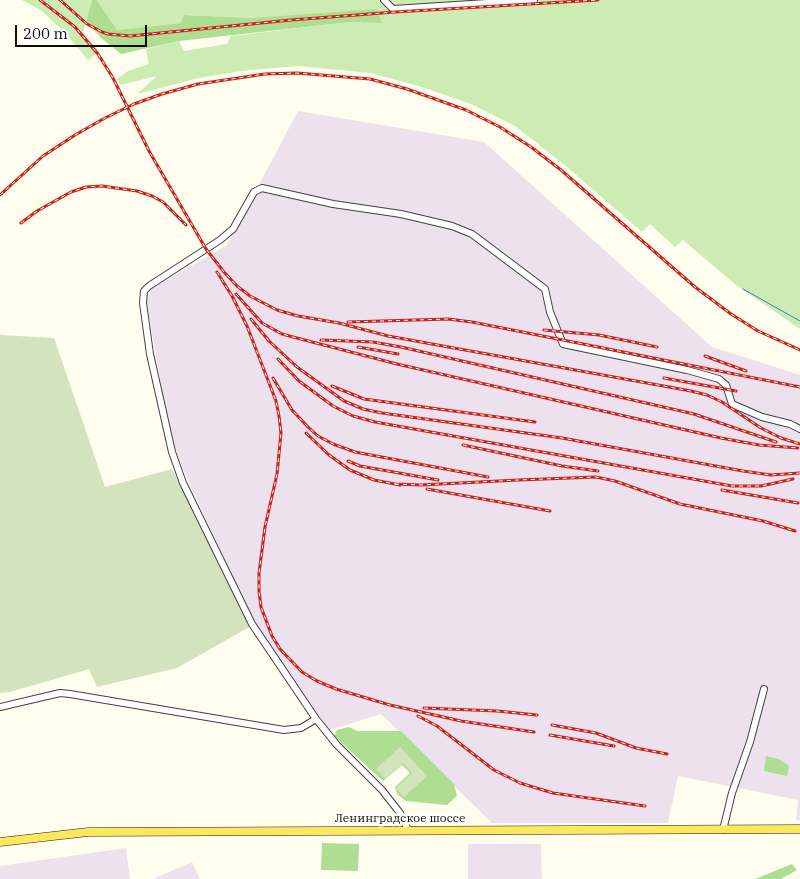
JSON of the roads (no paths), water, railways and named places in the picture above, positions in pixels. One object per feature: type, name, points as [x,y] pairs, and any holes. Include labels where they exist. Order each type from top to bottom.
[{"type":"main road","name":"Ленинградское шоссе","points":[[0,842],[88,832],[800,829]]},
{"type":"street","points":[[384,0],[392,9],[534,0]]},
{"type":"street","points":[[408,830],[400,813],[382,790],[337,745],[316,720],[252,624],[181,477],[172,452],[150,354],[143,303],[144,291],[220,240],[233,229],[254,192],[262,188],[334,204],[401,214],[452,226],[472,234],[545,290],[550,312],[562,344],[687,370],[719,379],[726,385],[732,404],[762,417],[790,424],[800,429]]},
{"type":"street","points":[[724,830],[732,793],[750,742],[764,690]]},
{"type":"street","points":[[0,708],[60,693],[284,730],[301,728],[316,720]]},
{"type":"waterway","points":[[743,289],[800,321]]},
{"type":"railway","points":[[40,0],[75,27],[98,54],[113,78],[149,151],[206,249],[237,286],[250,296],[277,310],[388,336],[707,395],[722,402],[761,428],[781,438],[800,444]]},
{"type":"railway","points":[[60,0],[87,24],[102,32],[130,36],[291,20],[598,0]]},
{"type":"railway","points":[[0,195],[43,156],[75,135],[134,104],[162,94],[198,84],[265,74],[297,73],[370,79],[407,89],[466,110],[500,127],[531,147],[561,170],[695,287],[731,314],[758,331],[800,350]]},
{"type":"railway","points":[[21,223],[37,211],[71,192],[86,187],[102,186],[137,191],[152,196],[163,202],[186,225]]},
{"type":"railway","points":[[217,272],[247,326],[276,401],[279,416],[281,433],[277,474],[265,527],[259,573],[259,591],[261,607],[272,636],[280,649],[302,672],[336,689],[390,705],[461,721],[534,732]]},
{"type":"railway","points":[[236,294],[262,323],[282,334],[397,364],[721,438],[759,445],[798,448]]},
{"type":"railway","points":[[251,319],[269,341],[297,367],[344,401],[363,409],[562,438],[743,471],[771,475],[800,473]]},
{"type":"railway","points":[[348,322],[448,319],[472,322],[800,387]]},
{"type":"railway","points":[[544,330],[599,335],[657,347]]},
{"type":"railway","points":[[321,340],[373,342],[401,347],[694,414],[776,442]]},
{"type":"railway","points":[[358,347],[398,354]]},
{"type":"railway","points":[[705,356],[746,371]]},
{"type":"railway","points":[[278,359],[299,381],[333,406],[353,416],[375,422],[732,486]]},
{"type":"railway","points":[[273,378],[292,410],[318,436],[333,444],[355,452],[488,477]]},
{"type":"railway","points":[[664,378],[736,391]]},
{"type":"railway","points":[[332,386],[364,399],[535,422]]},
{"type":"railway","points":[[306,433],[329,455],[350,470],[374,480],[400,485]]},
{"type":"railway","points":[[463,445],[562,466],[598,471]]},
{"type":"railway","points":[[348,461],[360,466],[438,480]]},
{"type":"railway","points":[[395,484],[421,485],[596,477],[615,481],[680,504],[763,521],[795,531]]},
{"type":"railway","points":[[731,486],[761,486],[793,479]]},
{"type":"railway","points":[[427,489],[550,511]]},
{"type":"railway","points":[[722,490],[798,503]]},
{"type":"railway","points":[[424,708],[497,711],[537,715]]},
{"type":"railway","points":[[418,716],[437,726],[494,770],[520,783],[553,793],[645,806]]},
{"type":"railway","points":[[552,725],[596,733],[636,748],[667,754]]},
{"type":"railway","points":[[550,735],[614,746]]}]
